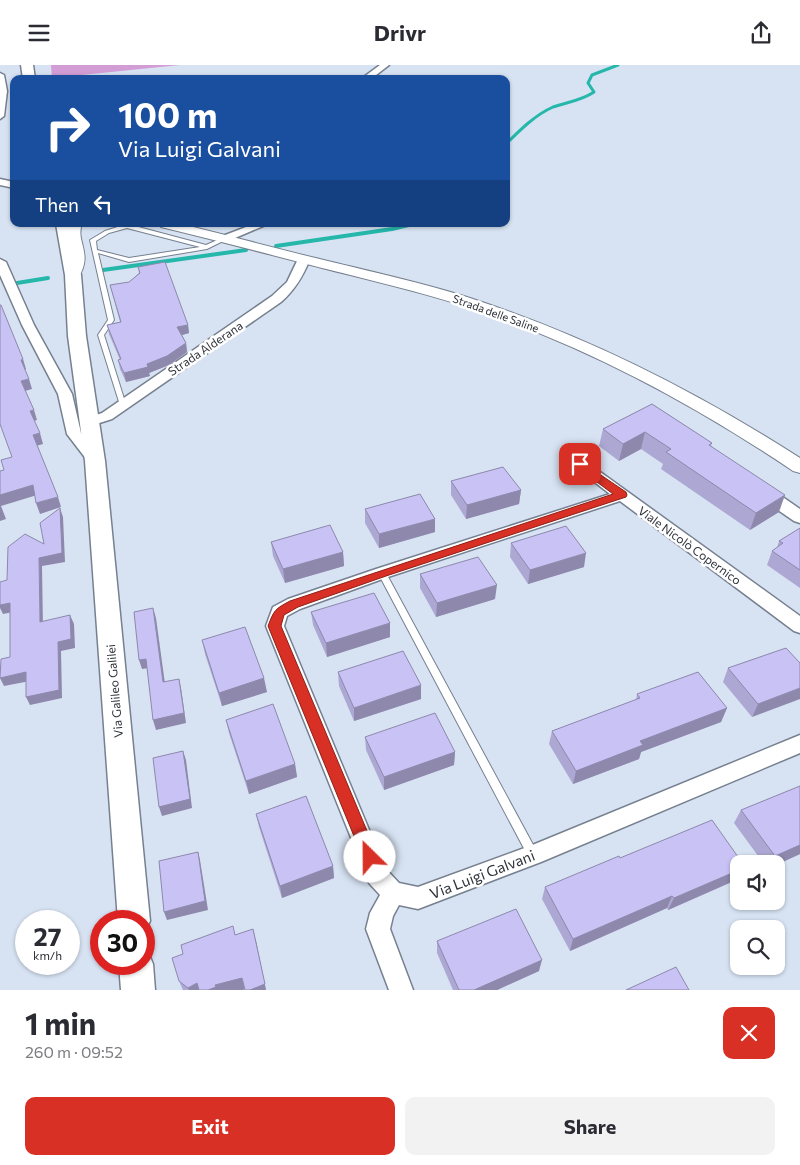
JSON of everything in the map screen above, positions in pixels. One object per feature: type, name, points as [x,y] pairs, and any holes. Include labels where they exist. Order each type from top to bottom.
[{"type":"main road","name":"Via Galileo Galilei","points":[[64,227],[73,275],[77,336],[94,461],[133,910]]},
{"type":"main road","points":[[137,975],[138,990]]},
{"type":"street","points":[[371,75],[385,65]]},
{"type":"street","points":[[0,75],[3,91],[0,116]]},
{"type":"street","points":[[73,227],[79,260],[73,275]]},
{"type":"street","name":"Strada delle Saline","points":[[178,227],[462,300],[526,323],[610,359],[695,403],[800,467]]},
{"type":"street","points":[[224,239],[255,227]]},
{"type":"street","name":"Strada Alderana","points":[[90,422],[107,416],[288,291],[298,277],[304,259]]},
{"type":"street","points":[[0,262],[28,325],[64,394],[74,434],[94,461]]},
{"type":"street","name":"Viale Nicolò Copernico","points":[[580,464],[800,626]]},
{"type":"street","points":[[751,483],[800,517]]},
{"type":"street","points":[[401,990],[378,929],[382,913],[394,893],[377,875],[274,626],[279,612],[294,604],[382,573],[622,495]]},
{"type":"street","name":"Via Luigi Galvani","points":[[394,893],[418,898],[533,855],[800,744]]},
{"type":"lane","points":[[123,405],[101,335],[111,320],[93,240],[107,232],[124,227]]},
{"type":"lane","points":[[131,227],[206,247]]},
{"type":"lane","points":[[95,251],[129,260],[206,247],[224,239]]},
{"type":"lane","points":[[382,573],[533,855]]},
{"type":"shaded area","points":[[51,65],[180,65],[82,75],[52,75]]},
{"type":"building","points":[[165,262],[188,325],[177,327],[186,343],[167,356],[147,364],[148,367],[124,373],[118,360],[121,359],[107,325],[121,322],[110,285],[129,282],[140,273],[138,267]]},
{"type":"building","points":[[0,305],[23,359],[21,360],[29,379],[21,381],[34,410],[30,411],[40,433],[33,435],[58,497],[36,503],[33,485],[0,495],[0,471],[4,470],[1,460],[12,457],[0,424]]},
{"type":"building","points":[[652,404],[712,443],[709,445],[785,495],[756,513],[666,452],[671,449],[645,432],[623,444],[603,429]]},
{"type":"building","points":[[503,467],[521,490],[467,505],[451,481]]},
{"type":"building","points":[[420,494],[435,519],[379,534],[365,509]]},
{"type":"building","points":[[60,508],[62,553],[39,558],[40,622],[70,615],[71,639],[58,642],[59,690],[26,697],[26,672],[0,678],[1,659],[10,657],[10,603],[0,605],[0,582],[7,580],[8,547],[25,534],[44,544],[40,523]]},
{"type":"building","points":[[330,525],[343,552],[283,569],[271,542]]},
{"type":"building","points":[[566,526],[586,553],[530,570],[511,543]]},
{"type":"building","points":[[800,528],[800,570],[772,551],[783,543],[779,541]]},
{"type":"building","points":[[478,557],[497,585],[437,603],[420,574]]},
{"type":"building","points":[[374,593],[390,623],[326,643],[311,612]]},
{"type":"building","points":[[153,608],[163,682],[179,679],[184,713],[153,720],[146,659],[139,660],[134,612]]},
{"type":"building","points":[[245,627],[264,678],[219,693],[202,640]]},
{"type":"building","points":[[786,648],[800,663],[800,688],[758,704],[728,668]]},
{"type":"building","points":[[403,651],[421,685],[354,708],[338,672]]},
{"type":"building","points":[[698,672],[727,708],[640,741],[643,745],[576,771],[552,731],[640,698],[637,694]]},
{"type":"building","points":[[273,704],[295,764],[246,781],[226,720]]},
{"type":"building","points":[[435,713],[455,752],[384,777],[365,737]]},
{"type":"building","points":[[183,751],[190,799],[159,807],[153,758]]},
{"type":"building","points":[[800,786],[800,845],[774,855],[741,810]]},
{"type":"building","points":[[306,796],[333,866],[280,886],[256,814]]},
{"type":"building","points":[[712,820],[737,855],[730,855],[730,874],[674,898],[672,896],[573,939],[545,887],[619,856],[620,858]]},
{"type":"building","points":[[198,852],[205,901],[164,912],[159,861]]},
{"type":"building","points":[[516,909],[542,960],[474,990],[459,990],[437,941]]},
{"type":"building","points":[[233,926],[235,935],[253,929],[265,984],[245,990],[242,978],[215,985],[216,987],[208,990],[199,990],[197,983],[188,988],[179,981],[172,958],[183,954],[181,945]]},
{"type":"building","points":[[676,967],[689,990],[626,990]]},
{"type":"waterway","points":[[510,140],[528,123],[546,110],[594,92],[588,83],[592,75],[618,65]]},
{"type":"waterway","points":[[276,246],[400,227]]},
{"type":"waterway","points":[[103,270],[246,250]]},
{"type":"waterway","points":[[17,283],[48,278]]},
{"type":"route","points":[[370,857],[274,626],[279,612],[294,604],[382,573],[622,495],[580,464]]}]
